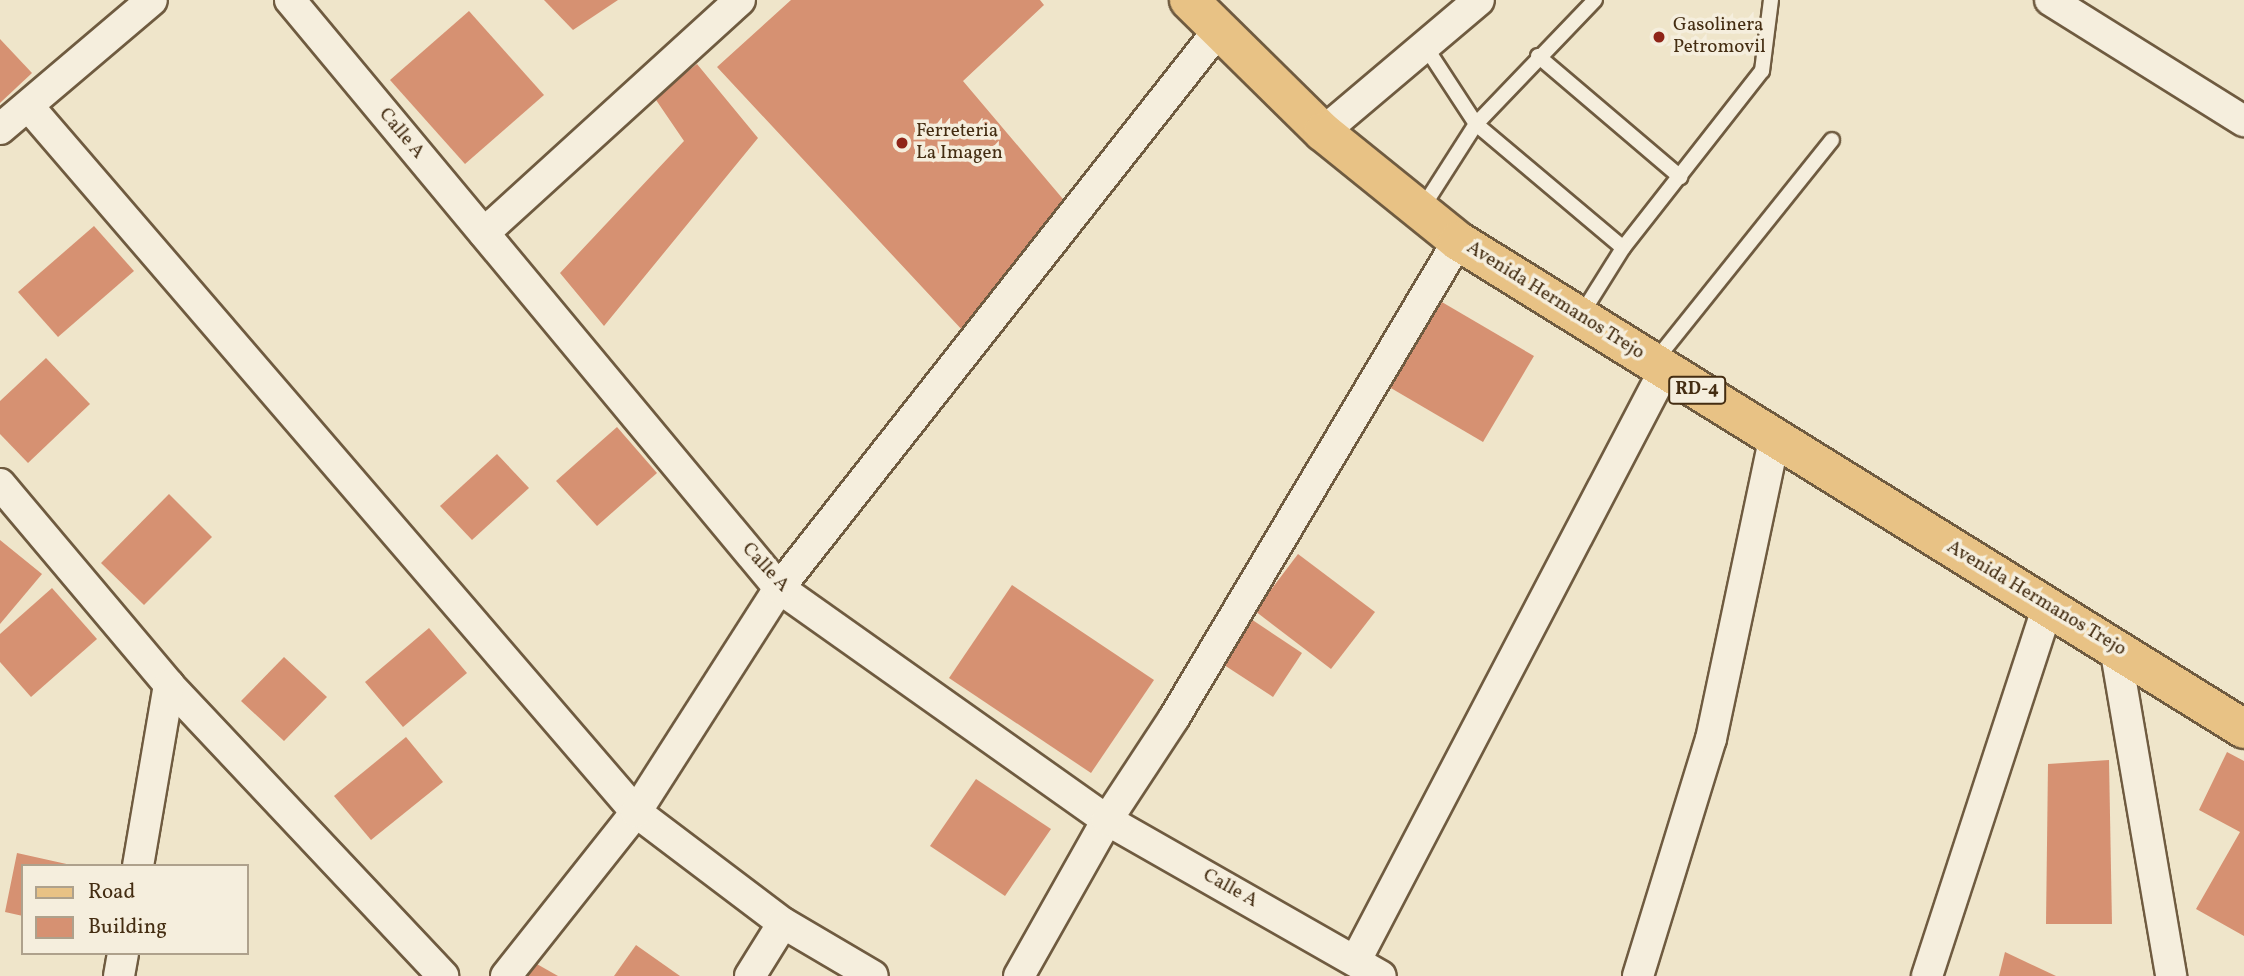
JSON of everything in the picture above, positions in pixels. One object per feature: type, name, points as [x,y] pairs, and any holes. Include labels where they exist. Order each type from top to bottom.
[{"type":"main road","name":"Avenida Hermanos Trejo","points":[[1189,0],[1217,32],[1323,132],[1458,241],[1659,365],[1774,440],[2115,647],[2244,729]]},
{"type":"street","points":[[0,129],[30,108],[152,0]]},
{"type":"street","name":"Calle A","points":[[290,0],[779,588],[1107,820],[1381,976]]},
{"type":"street","points":[[484,233],[740,0]]},
{"type":"street","points":[[1323,132],[1479,0]]},
{"type":"street","points":[[2050,0],[2244,121]]},
{"type":"street","points":[[506,976],[636,812],[779,588],[1217,32]]},
{"type":"street","points":[[30,108],[636,812],[783,923],[873,976]]},
{"type":"street","points":[[1019,976],[1107,820],[1174,718],[1458,241]]},
{"type":"street","points":[[1356,960],[1659,365]]},
{"type":"street","points":[[1638,976],[1711,739],[1774,440]]},
{"type":"street","points":[[0,484],[169,685],[443,976]]},
{"type":"street","points":[[1927,976],[2048,606]]},
{"type":"street","points":[[2115,647],[2171,976]]},
{"type":"street","points":[[138,864],[169,685]]},
{"type":"street","points":[[750,976],[783,923]]},
{"type":"street","points":[[119,976],[123,955]]},
{"type":"lane","points":[[1421,211],[1476,124],[1595,0]]},
{"type":"lane","points":[[1580,316],[1623,248],[1762,71],[1771,0]]},
{"type":"lane","points":[[1425,46],[1476,124],[1623,248]]},
{"type":"lane","points":[[1538,57],[1680,177]]},
{"type":"lane","points":[[1659,365],[1832,140]]},
{"type":"building","points":[[544,0],[618,0],[573,30]]},
{"type":"building","name":"Ferreteria La Imagen","points":[[791,0],[1040,0],[1044,5],[963,81],[1068,205],[964,332],[717,67]]},
{"type":"building","points":[[469,11],[544,95],[465,164],[390,80]]},
{"type":"building","points":[[0,39],[32,73],[0,103]]},
{"type":"building","points":[[697,64],[758,138],[604,326],[560,273],[684,141],[654,97]]},
{"type":"building","points":[[94,226],[134,271],[58,337],[18,292]]},
{"type":"building","points":[[1435,298],[1534,356],[1483,442],[1384,384]]},
{"type":"building","points":[[46,358],[90,404],[28,463],[0,434],[0,401]]},
{"type":"building","points":[[617,427],[657,473],[597,526],[556,481]]},
{"type":"building","points":[[497,454],[529,488],[472,540],[440,506]]},
{"type":"building","points":[[169,494],[212,537],[144,605],[101,563]]},
{"type":"building","points":[[0,540],[42,574],[0,624]]},
{"type":"building","points":[[1298,554],[1375,612],[1331,669],[1255,611]]},
{"type":"building","points":[[1012,585],[1154,680],[1091,773],[949,678]]},
{"type":"building","points":[[52,588],[97,639],[31,697],[0,662],[0,634]]},
{"type":"building","points":[[1248,617],[1302,653],[1273,697],[1218,661]]},
{"type":"building","points":[[429,628],[467,673],[403,727],[365,682]]},
{"type":"building","points":[[284,657],[327,697],[284,741],[241,701]]},
{"type":"building","points":[[406,737],[443,782],[371,840],[334,796]]},
{"type":"building","points":[[2227,752],[2244,761],[2244,936],[2196,909],[2240,832],[2199,810]]},
{"type":"building","points":[[2109,760],[2112,924],[2046,924],[2048,764]]},
{"type":"building","points":[[976,779],[1051,829],[1005,896],[930,846]]},
{"type":"building","points":[[17,853],[66,864],[21,864],[21,916],[5,912]]},
{"type":"building","points":[[636,945],[680,976],[614,976]]},
{"type":"building","points":[[2005,952],[2056,976],[1999,976]]},
{"type":"building","points":[[528,959],[558,976],[518,976]]},
{"type":"place","name":"Gasolinera Petromovil","points":[[1659,37]]},
{"type":"place","name":"Ferreteria La Imagen","points":[[902,143]]}]
